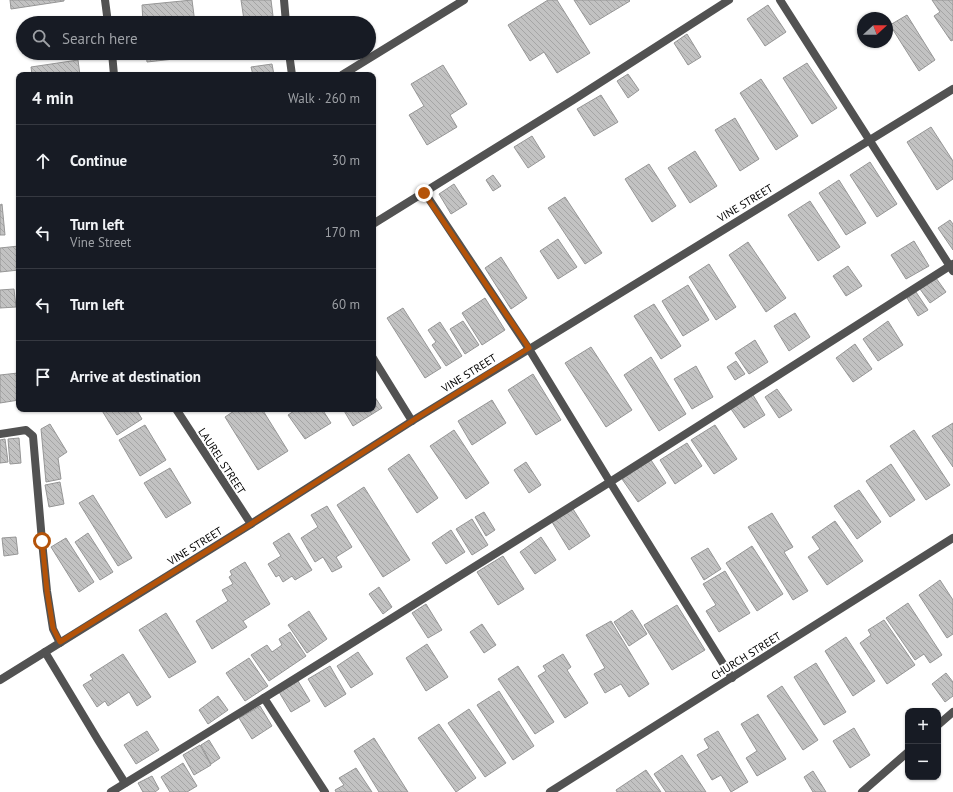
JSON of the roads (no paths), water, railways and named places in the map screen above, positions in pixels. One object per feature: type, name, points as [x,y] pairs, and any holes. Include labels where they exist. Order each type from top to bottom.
[{"type":"street","points":[[105,0],[107,16]]},
{"type":"street","points":[[284,0],[285,16]]},
{"type":"street","points":[[376,54],[464,0]]},
{"type":"street","points":[[376,222],[573,100],[729,0]]},
{"type":"street","points":[[111,792],[264,698],[952,267],[780,0]]},
{"type":"street","points":[[113,60],[114,72]]},
{"type":"street","points":[[290,60],[292,72]]},
{"type":"street","points":[[347,72],[366,60]]},
{"type":"street","name":"VINE STREET","points":[[0,680],[251,524],[529,348],[953,89]]},
{"type":"street","points":[[424,193],[529,348],[610,482],[732,678]]},
{"type":"street","points":[[376,363],[412,421]]},
{"type":"street","name":"LAUREL STREET","points":[[178,412],[251,524]]},
{"type":"street","points":[[0,434],[26,430],[33,436],[47,591],[53,628],[60,642]]},
{"type":"street","name":"CHURCH STREET","points":[[550,792],[953,538]]},
{"type":"street","points":[[46,652],[125,783]]},
{"type":"street","points":[[264,698],[325,792]]},
{"type":"street","points":[[941,722],[953,712]]},
{"type":"street","points":[[862,792],[905,755]]}]
